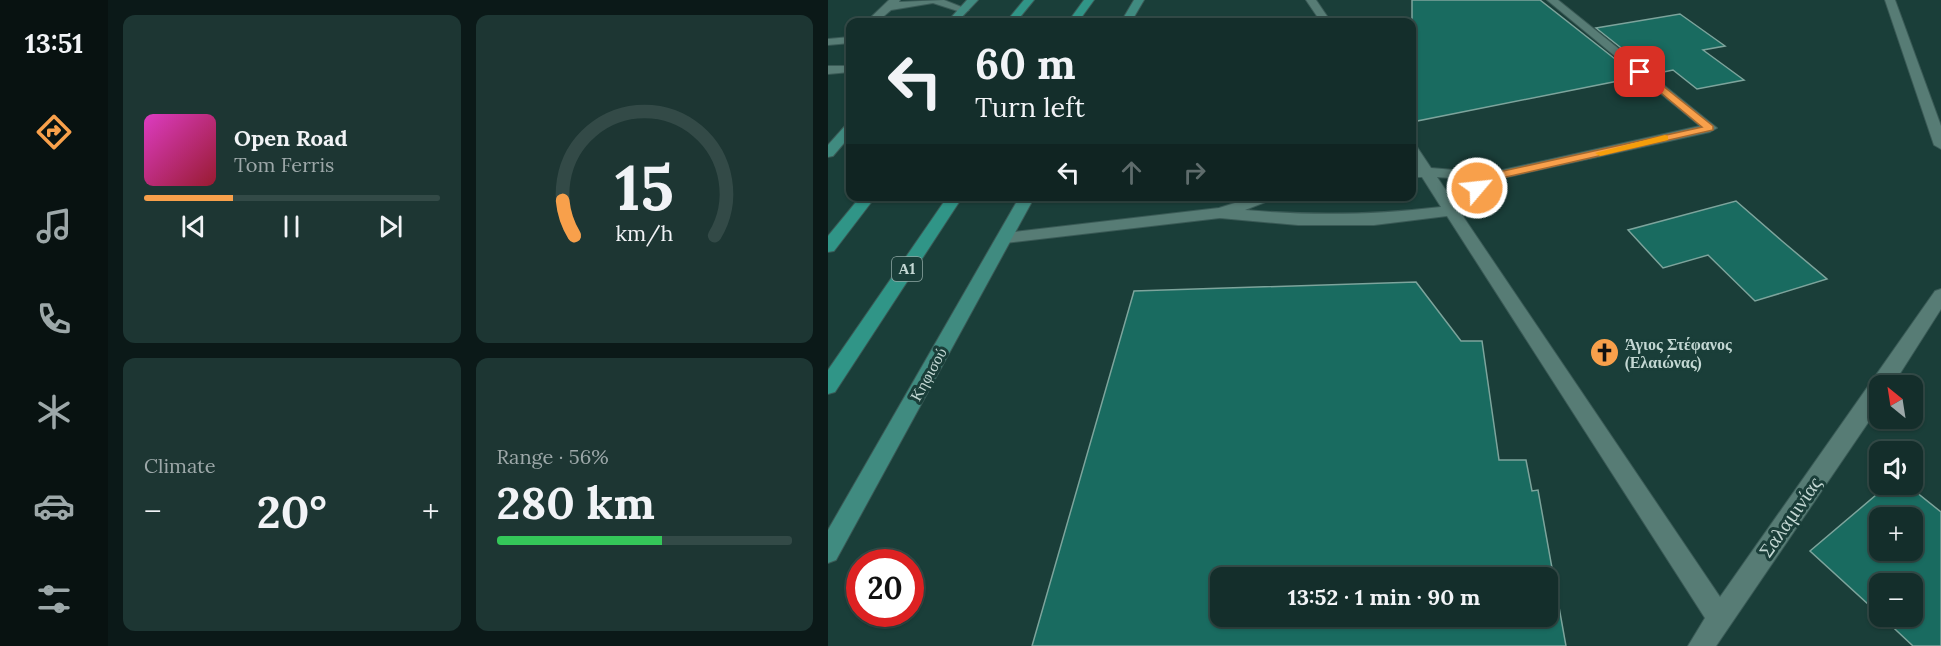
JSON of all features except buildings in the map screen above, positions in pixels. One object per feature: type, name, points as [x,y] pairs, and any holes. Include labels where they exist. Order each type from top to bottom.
[{"type":"highway","points":[[1014,18],[1029,0]]},
{"type":"highway","points":[[1076,18],[1089,0]]},
{"type":"highway","points":[[828,247],[865,201]]},
{"type":"highway","name":"Α1","points":[[828,386],[953,201]]},
{"type":"main road","points":[[956,18],[973,0]]},
{"type":"main road","points":[[1128,18],[1138,0]]},
{"type":"main road","points":[[828,153],[846,133]]},
{"type":"main road","name":"Κηφισού","points":[[828,552],[1025,201]]},
{"type":"street","points":[[875,18],[891,4],[934,0],[964,10]]},
{"type":"street","points":[[1311,0],[1323,18]]},
{"type":"street","points":[[1419,173],[1489,177],[1710,128],[1551,0]]},
{"type":"street","points":[[1890,0],[1941,145]]},
{"type":"street","points":[[828,42],[846,40]]},
{"type":"street","points":[[828,70],[846,69]]},
{"type":"street","points":[[1419,173],[1453,210],[1720,619]]},
{"type":"street","points":[[1221,213],[1298,220],[1374,220],[1453,210],[1489,177]]},
{"type":"street","points":[[1005,238],[1221,213],[1258,201]]},
{"type":"street","name":"Σαλαμινίας","points":[[1888,375],[1941,295]]},
{"type":"street","name":"Σαλαμινίας","points":[[1701,646],[1869,403]]},
{"type":"slow traffic","points":[[1600,153],[1665,138]]},
{"type":"place","name":"Άγιος Στέφανος (Ελαιώνας)","points":[[1604,353]]},
{"type":"route","points":[[1477,188],[1489,177],[1710,128],[1640,72]]}]
